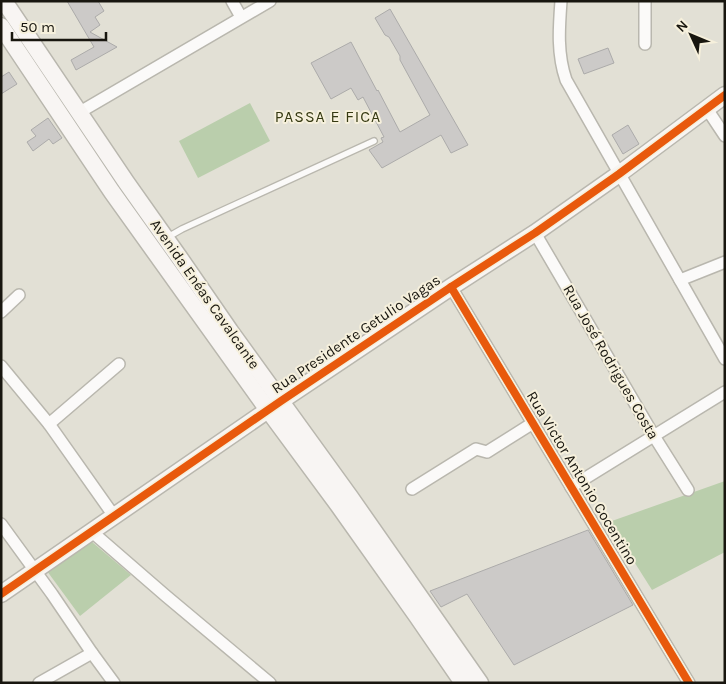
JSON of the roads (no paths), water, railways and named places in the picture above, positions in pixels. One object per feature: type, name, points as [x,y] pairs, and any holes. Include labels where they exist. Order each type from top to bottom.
[{"type":"main road","name":"Avenida Enéas Cavalcante","points":[[4,1],[166,238],[224,335]]},
{"type":"main road","name":"Avenida Enéas Cavalcante","points":[[1,26],[112,192],[224,335],[344,502],[417,616],[472,682]]},
{"type":"main road","name":"Rua Presidente Getulio Vagas","points":[[1,594],[274,406],[535,233],[619,174],[725,95]]},
{"type":"main road","points":[[112,192],[126,182]]},
{"type":"street","points":[[232,1],[242,17]]},
{"type":"street","points":[[80,112],[270,1]]},
{"type":"street","points":[[561,1],[559,43],[562,69],[566,80],[725,359]]},
{"type":"street","points":[[645,1],[645,44]]},
{"type":"street","points":[[707,109],[725,136]]},
{"type":"street","name":"Rua José Rodrigues Costa","points":[[535,233],[654,436],[688,490]]},
{"type":"street","points":[[680,280],[725,262]]},
{"type":"street","name":"Rua Victor Antonio Cocentino","points":[[452,287],[690,683]]},
{"type":"street","points":[[1,312],[19,295]]},
{"type":"street","points":[[49,424],[119,364]]},
{"type":"street","points":[[1,366],[49,424],[114,516]]},
{"type":"street","points":[[571,487],[725,392]]},
{"type":"street","points":[[412,489],[476,449],[487,452],[533,423]]},
{"type":"street","points":[[1,524],[114,683]]},
{"type":"street","points":[[92,531],[270,683]]},
{"type":"street","points":[[39,683],[92,652]]},
{"type":"lane","points":[[166,238],[374,141]]},
{"type":"district","name":"PASSA E FICA","points":[[328,116]]}]
